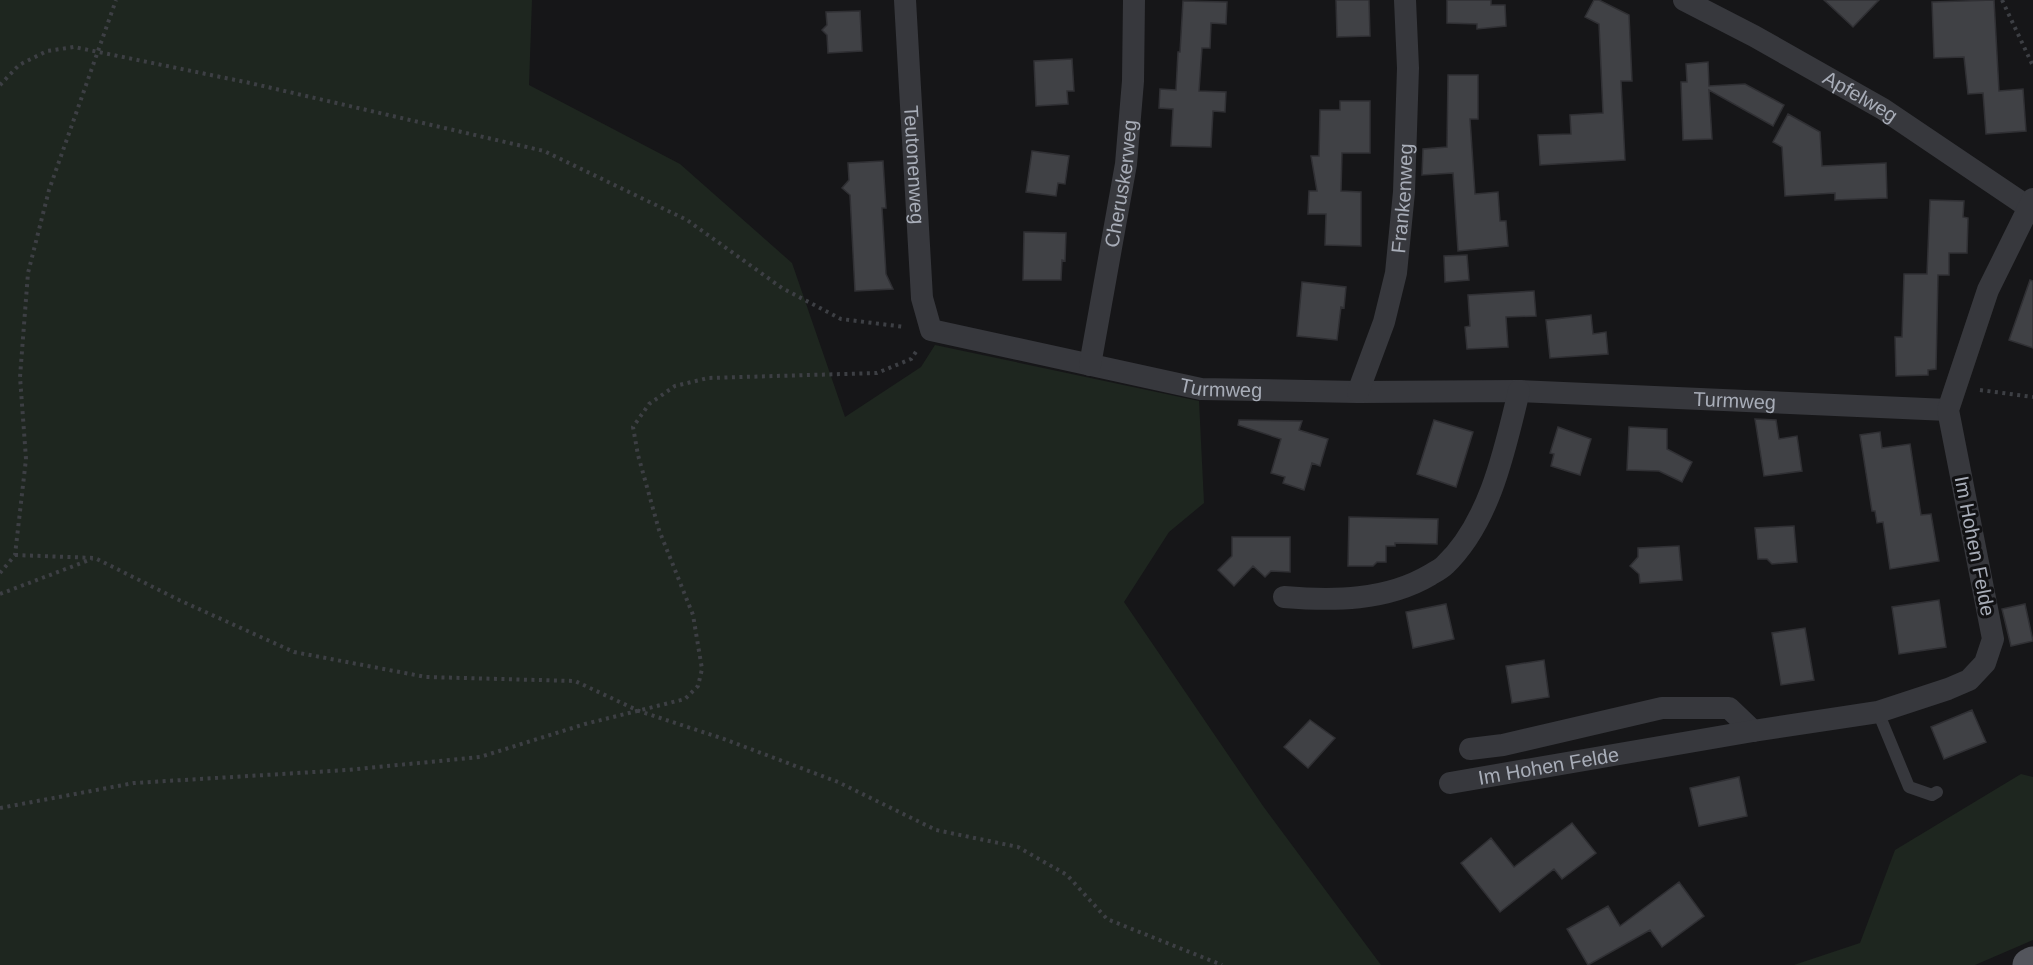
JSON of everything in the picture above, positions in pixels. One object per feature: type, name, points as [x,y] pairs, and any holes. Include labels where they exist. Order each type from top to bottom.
[{"type":"street","name":"Teutonenweg","points":[[905,0],[922,298],[931,330]]},
{"type":"street","name":"Cheruskerweg","points":[[1090,365],[1126,164],[1134,81],[1134,0]]},
{"type":"street","name":"Frankenweg","points":[[1358,392],[1384,322],[1396,273],[1405,169],[1408,68],[1405,0]]},
{"type":"street","name":"Apfelweg","points":[[1684,0],[1754,36],[1882,109],[2030,203]]},
{"type":"street","name":"Im Hohen Felde","points":[[1450,783],[1878,712],[1968,680],[1985,663],[1993,639],[1948,410],[1989,290],[2030,203]]},
{"type":"street","name":"Turmweg","points":[[931,330],[1201,389],[1358,392],[1519,391],[1948,410]]},
{"type":"street","points":[[1284,597],[1337,600],[1381,594],[1415,583],[1445,566],[1475,528],[1498,475],[1519,391]]},
{"type":"street","name":"Im Hohen Felde","points":[[1470,749],[1503,745],[1662,708],[1729,708],[1753,731]]},
{"type":"lane","points":[[1878,712],[1909,787],[1932,795],[1937,792]]},
{"type":"path","points":[[0,573],[15,555],[26,459],[20,377],[28,273],[49,190],[116,0]]},
{"type":"path","points":[[2002,0],[2033,66]]},
{"type":"path","points":[[0,85],[19,65],[47,51],[74,47],[250,83],[544,151],[687,220],[782,288],[841,320],[931,330],[911,359],[877,374],[708,378],[675,386],[649,404],[633,427],[638,455],[659,530],[693,615],[702,669],[698,686],[685,699],[585,724],[480,757],[347,770],[134,783],[0,808]]},
{"type":"path","points":[[1956,386],[2033,398]]},
{"type":"path","points":[[15,555],[95,558],[179,600],[294,652],[426,677],[575,681],[639,711],[724,739],[838,782],[936,830],[1018,847],[1067,874],[1107,919],[1222,965]]},
{"type":"path","points":[[0,594],[95,558]]},
{"type":"shaded area","points":[[0,0],[532,0],[529,85],[680,164],[792,263],[845,417],[921,367],[935,345],[1199,401],[1204,503],[1169,532],[1124,602],[1263,806],[1381,965],[0,965]]},
{"type":"shaded area","points":[[2021,774],[2033,777],[2033,940],[1975,965],[1794,965],[1860,943],[1895,850]]},
{"type":"building","points":[[1336,0],[1369,0],[1370,36],[1337,37]]},
{"type":"building","points":[[1447,0],[1491,0],[1491,5],[1505,5],[1506,26],[1477,29],[1477,24],[1447,23]]},
{"type":"building","points":[[1594,0],[1599,0],[1629,15],[1632,81],[1621,81],[1625,160],[1540,165],[1538,135],[1571,134],[1570,115],[1603,113],[1599,24],[1585,17]]},
{"type":"building","points":[[1824,0],[1879,0],[1853,27]]},
{"type":"building","points":[[1994,0],[1999,91],[2023,89],[2026,131],[1986,134],[1983,93],[1968,94],[1964,57],[1934,58],[1932,2]]},
{"type":"building","points":[[1183,1],[1227,2],[1226,24],[1211,23],[1210,48],[1202,48],[1199,91],[1226,92],[1225,112],[1213,111],[1211,147],[1171,146],[1173,109],[1159,108],[1160,89],[1176,90]]},
{"type":"building","points":[[860,11],[862,51],[828,53],[827,35],[822,30],[827,25],[826,12]]},
{"type":"building","points":[[1072,59],[1074,91],[1067,91],[1068,104],[1036,106],[1034,61]]},
{"type":"building","points":[[1708,62],[1709,86],[1745,84],[1784,105],[1773,126],[1709,90],[1712,139],[1683,140],[1681,82],[1687,82],[1686,64]]},
{"type":"building","points":[[1448,75],[1478,75],[1478,119],[1470,119],[1475,194],[1498,192],[1500,221],[1506,221],[1508,246],[1458,251],[1453,173],[1422,175],[1423,149],[1447,147]]},
{"type":"building","points":[[1340,101],[1370,101],[1370,153],[1342,153],[1341,191],[1361,192],[1361,246],[1325,245],[1326,214],[1308,214],[1309,191],[1317,191],[1311,156],[1319,156],[1320,110],[1340,110]]},
{"type":"building","points":[[1788,114],[1820,132],[1822,166],[1886,163],[1887,198],[1835,200],[1835,193],[1785,196],[1782,147],[1773,142]]},
{"type":"building","points":[[1032,151],[1069,156],[1065,184],[1058,183],[1056,196],[1026,192]]},
{"type":"building","points":[[883,161],[886,208],[882,208],[886,274],[893,289],[855,291],[850,195],[842,188],[849,180],[848,163]]},
{"type":"building","points":[[1930,200],[1964,201],[1963,217],[1968,218],[1967,253],[1949,253],[1949,275],[1938,275],[1936,369],[1928,370],[1928,375],[1896,376],[1895,337],[1902,337],[1904,274],[1927,274]]},
{"type":"building","points":[[1024,232],[1066,233],[1065,261],[1062,260],[1061,280],[1023,280]]},
{"type":"building","points":[[1467,255],[1469,280],[1445,282],[1444,256]]},
{"type":"building","points":[[2030,280],[2033,281],[2033,348],[2009,340]]},
{"type":"building","points":[[1302,282],[1346,287],[1337,340],[1297,336]]},
{"type":"building","points":[[1534,291],[1536,316],[1506,317],[1508,347],[1467,349],[1465,327],[1470,326],[1468,295]]},
{"type":"building","points":[[1591,315],[1593,334],[1606,332],[1608,354],[1550,358],[1546,320]]},
{"type":"building","points":[[1755,419],[1776,420],[1779,439],[1797,436],[1802,471],[1764,476]]},
{"type":"building","points":[[1239,420],[1302,421],[1299,430],[1328,439],[1320,466],[1312,463],[1304,490],[1283,483],[1285,477],[1271,473],[1281,439],[1238,425]]},
{"type":"building","points":[[1434,420],[1473,432],[1456,487],[1417,474]]},
{"type":"building","points":[[1558,427],[1591,439],[1580,475],[1551,466],[1554,454],[1550,453]]},
{"type":"building","points":[[1629,427],[1667,429],[1667,449],[1692,462],[1682,482],[1659,471],[1627,470]]},
{"type":"building","points":[[1880,432],[1882,448],[1910,444],[1921,515],[1931,514],[1939,561],[1890,569],[1883,522],[1877,523],[1875,511],[1872,511],[1860,435]]},
{"type":"building","points":[[1349,517],[1438,519],[1437,544],[1395,543],[1395,546],[1386,546],[1386,562],[1377,562],[1373,566],[1348,566]]},
{"type":"building","points":[[1794,526],[1797,562],[1772,564],[1767,559],[1758,559],[1755,528]]},
{"type":"building","points":[[1232,537],[1290,537],[1290,572],[1271,571],[1265,577],[1253,566],[1234,586],[1218,570],[1232,556]]},
{"type":"building","points":[[1679,546],[1682,580],[1640,583],[1639,574],[1630,566],[1638,557],[1638,548]]},
{"type":"building","points":[[1939,600],[1946,647],[1899,654],[1892,607]]},
{"type":"building","points":[[1446,604],[1454,639],[1413,648],[1406,612]]},
{"type":"building","points":[[2025,604],[2033,641],[2011,646],[2002,609]]},
{"type":"building","points":[[1805,628],[1814,680],[1781,685],[1772,633]]},
{"type":"building","points":[[1544,660],[1549,697],[1512,703],[1506,666]]},
{"type":"building","points":[[1972,710],[1986,742],[1944,759],[1931,727]]},
{"type":"building","points":[[1310,720],[1335,738],[1308,768],[1284,747]]},
{"type":"building","points":[[1739,777],[1747,816],[1699,826],[1690,788]]},
{"type":"building","points":[[1572,823],[1596,853],[1562,879],[1554,869],[1500,912],[1461,863],[1491,838],[1514,867]]},
{"type":"building","points":[[1679,882],[1704,916],[1662,947],[1650,930],[1588,965],[1567,929],[1608,906],[1620,926]]}]
